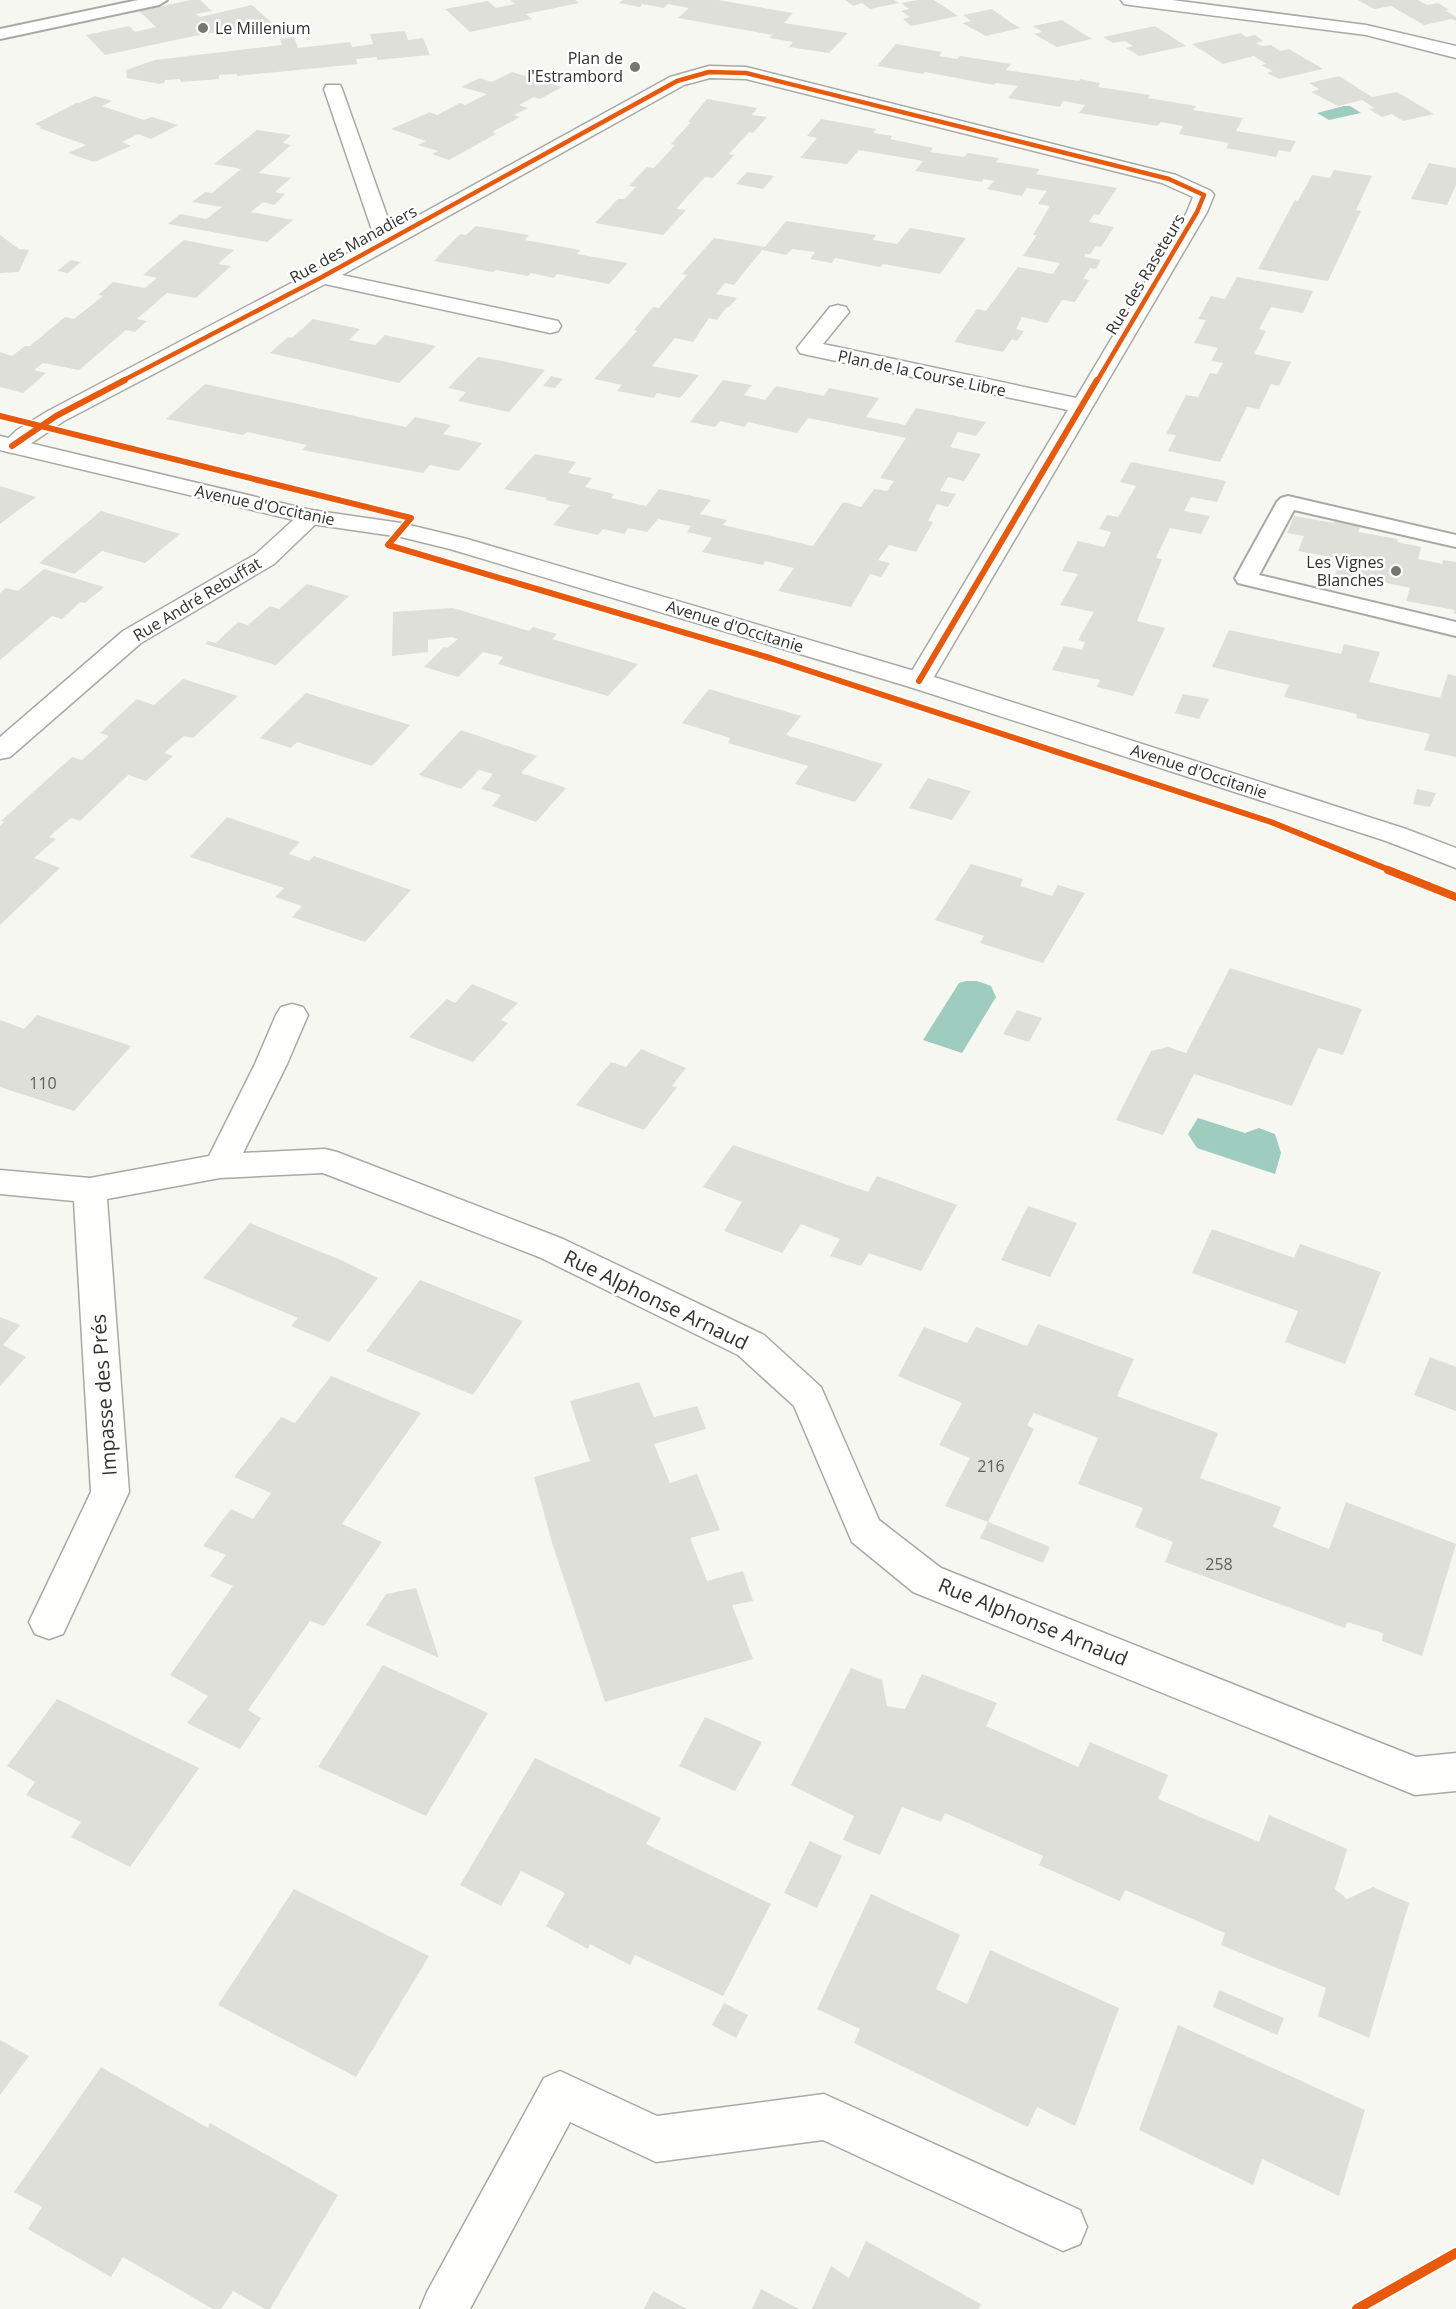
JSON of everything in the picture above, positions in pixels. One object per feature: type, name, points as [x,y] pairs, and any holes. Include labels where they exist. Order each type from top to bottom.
[{"type":"street","points":[[1130,0],[1366,30],[1456,52]]},
{"type":"street","name":"Rue des Manadiers","points":[[6,445],[56,416],[322,277],[677,81],[709,72]]},
{"type":"street","name":"Rue des Raseteurs","points":[[709,72],[746,73],[1169,179],[1204,195],[1197,212],[919,681]]},
{"type":"street","points":[[333,89],[386,241]]},
{"type":"street","points":[[322,277],[550,326]]},
{"type":"street","name":"Plan de la Course Libre","points":[[838,312],[808,348],[1083,406]]},
{"type":"street","name":"Avenue d'Occitanie","points":[[6,445],[311,517],[401,530],[458,544],[919,681],[1396,835],[1456,859]]},
{"type":"street","name":"Rue André Rebuffat","points":[[0,751],[132,637],[265,559],[311,517]]},
{"type":"street","points":[[220,1166],[271,1064],[292,1015]]},
{"type":"street","name":"Rue Alphonse Arnaud","points":[[0,1182],[90,1190],[220,1166],[325,1161],[551,1248],[751,1345],[808,1397],[865,1531],[927,1580],[1415,1776],[1456,1772]]},
{"type":"street","name":"Impasse des Prés","points":[[49,1622],[110,1492],[90,1190]]},
{"type":"street","points":[[444,2309],[560,2094],[656,2139],[824,2117],[1063,2227]]},
{"type":"lane","points":[[0,34],[159,0]]},
{"type":"lane","points":[[1456,541],[1288,502],[1246,578],[1456,629]]},
{"type":"shaded area","points":[[1350,106],[1361,113],[1329,120],[1317,113]]},
{"type":"shaded area","points":[[977,981],[991,986],[996,997],[962,1053],[923,1040],[959,983]]},
{"type":"shaded area","points":[[1198,1118],[1245,1133],[1259,1128],[1275,1134],[1281,1153],[1275,1174],[1197,1148],[1188,1134]]},
{"type":"building","name":"Le Millenium","points":[[200,0],[212,11],[196,14],[200,17],[252,5],[273,24],[239,31],[236,29],[199,35],[105,55],[86,35],[129,26],[135,32],[156,27],[139,11]]},
{"type":"building","points":[[510,0],[575,0],[579,3],[526,14],[532,19],[470,32],[445,9],[488,1],[496,8],[515,4]]},
{"type":"building","points":[[623,0],[718,0],[793,13],[784,23],[848,33],[829,53],[789,47],[793,42],[769,38],[773,35],[678,18],[689,8],[668,4],[664,8],[642,4],[640,7],[619,3]]},
{"type":"building","points":[[845,0],[894,0],[899,3],[870,9],[862,3],[853,6]]},
{"type":"building","points":[[934,0],[958,16],[911,26],[903,19],[910,17],[901,11],[909,9],[901,3]]},
{"type":"building","points":[[1358,0],[1418,0],[1427,5],[1438,3],[1456,17],[1456,21],[1452,19],[1424,25],[1391,6],[1374,9]]},
{"type":"building","points":[[992,9],[1020,28],[986,36],[962,23],[971,21],[963,15]]},
{"type":"building","points":[[1062,20],[1092,39],[1057,47],[1034,34],[1042,32],[1033,26]]},
{"type":"building","points":[[1155,26],[1186,46],[1139,56],[1126,48],[1133,46],[1125,41],[1113,43],[1103,37]]},
{"type":"building","points":[[405,31],[408,40],[423,38],[430,55],[377,60],[377,57],[356,59],[358,64],[237,76],[237,74],[219,75],[219,79],[181,82],[180,79],[165,80],[160,84],[127,78],[126,70],[155,60],[282,45],[280,39],[294,37],[298,48],[350,42],[352,47],[373,44],[370,34]]},
{"type":"building","points":[[1241,33],[1246,37],[1255,35],[1263,41],[1256,43],[1262,46],[1271,45],[1280,51],[1289,49],[1323,69],[1279,79],[1267,73],[1273,71],[1261,65],[1266,64],[1254,56],[1223,64],[1192,44]]},
{"type":"building","points":[[896,44],[942,52],[939,56],[957,59],[960,56],[1011,64],[1006,70],[1079,81],[1080,79],[1100,83],[1098,87],[1150,95],[1148,98],[1196,106],[1193,110],[1243,118],[1236,131],[1296,141],[1290,152],[1279,150],[1276,157],[1226,148],[1229,143],[1179,134],[1183,126],[1161,122],[1157,126],[1079,113],[1085,105],[1063,101],[1060,107],[1008,98],[1018,86],[996,83],[994,85],[877,66]]},
{"type":"building","points":[[512,72],[562,87],[540,99],[534,97],[519,105],[528,108],[514,115],[520,117],[492,132],[496,134],[449,160],[432,154],[438,151],[418,145],[426,141],[391,129],[430,112],[437,115],[460,103],[465,105],[487,94],[461,87],[480,78],[492,82]]},
{"type":"building","points":[[1339,76],[1372,97],[1397,92],[1434,114],[1403,121],[1392,114],[1382,117],[1369,109],[1375,108],[1362,100],[1338,106],[1311,92],[1319,89],[1309,83]]},
{"type":"building","points":[[95,96],[112,101],[102,106],[144,120],[152,117],[178,125],[151,139],[138,134],[122,142],[131,146],[94,162],[68,153],[86,145],[39,128],[42,127],[35,124]]},
{"type":"building","points":[[707,99],[757,108],[752,115],[767,117],[753,133],[749,132],[729,154],[734,155],[713,178],[705,177],[676,209],[686,210],[663,235],[595,223],[618,199],[624,199],[636,187],[629,186],[647,167],[654,168],[675,145],[671,144],[691,122],[688,122]]},
{"type":"building","points":[[821,119],[876,129],[873,133],[892,136],[890,139],[933,148],[930,152],[964,157],[968,153],[999,158],[996,162],[1040,169],[1036,174],[1117,188],[1099,215],[1094,214],[1089,222],[1114,227],[1101,247],[1096,246],[1090,254],[1085,254],[1084,257],[1101,260],[1096,269],[1090,268],[1083,279],[1089,280],[1075,302],[1062,300],[1047,323],[1022,317],[1016,329],[1024,331],[1017,341],[1012,339],[1003,352],[954,342],[977,309],[986,311],[1018,267],[1053,274],[1060,263],[1023,256],[1037,235],[1033,235],[1050,206],[1038,204],[1047,191],[1027,188],[1022,196],[987,189],[994,181],[983,179],[982,182],[915,171],[923,161],[859,150],[847,164],[800,158],[817,138],[807,136]]},
{"type":"building","points":[[257,130],[291,135],[283,143],[291,145],[259,173],[291,178],[275,192],[285,194],[274,205],[263,202],[251,212],[293,220],[267,242],[168,224],[180,214],[206,219],[222,207],[192,202],[205,192],[212,193],[241,169],[214,164]]},
{"type":"building","points":[[1429,163],[1456,168],[1456,185],[1447,205],[1411,199]]},
{"type":"building","points":[[1334,170],[1372,176],[1356,210],[1361,211],[1328,281],[1258,269],[1295,200],[1298,201],[1312,175],[1330,178]]},
{"type":"building","points":[[747,172],[774,176],[763,189],[736,184]]},
{"type":"building","points":[[786,221],[876,235],[873,240],[897,244],[910,228],[966,238],[940,274],[883,264],[880,267],[835,258],[832,263],[810,259],[815,252],[792,249],[786,255],[762,250],[734,285],[725,283],[716,294],[737,298],[717,320],[709,318],[693,342],[675,338],[652,366],[699,375],[680,398],[657,393],[654,398],[617,391],[622,385],[594,379],[637,331],[634,330],[653,307],[659,308],[687,275],[682,274],[714,238],[765,247]]},
{"type":"building","points":[[476,226],[529,235],[525,240],[580,250],[577,254],[628,263],[609,284],[557,274],[554,278],[531,273],[528,276],[496,270],[493,272],[434,261],[460,234],[466,235]]},
{"type":"building","points":[[0,235],[19,249],[29,250],[19,272],[0,273]]},
{"type":"building","points":[[184,240],[234,250],[218,264],[231,266],[196,298],[167,293],[137,319],[147,321],[135,332],[126,330],[79,370],[43,363],[34,370],[46,373],[23,393],[0,387],[0,352],[12,356],[25,346],[30,346],[65,317],[74,319],[103,296],[98,295],[113,282],[145,288],[157,278],[143,275]]},
{"type":"building","points":[[71,260],[81,262],[68,273],[57,271]]},
{"type":"building","points":[[1237,277],[1313,291],[1303,313],[1271,307],[1259,329],[1266,331],[1254,354],[1291,362],[1279,386],[1271,384],[1259,409],[1247,407],[1220,462],[1168,451],[1176,435],[1166,434],[1186,395],[1198,397],[1210,373],[1217,374],[1223,363],[1211,361],[1218,348],[1194,343],[1206,320],[1198,319],[1211,296],[1225,299]]},
{"type":"building","points":[[313,319],[360,329],[349,340],[375,345],[385,335],[436,346],[399,383],[270,353],[288,337],[292,338]]},
{"type":"building","points":[[478,357],[545,370],[509,412],[458,401],[466,392],[448,388]]},
{"type":"building","points":[[551,376],[563,379],[555,388],[543,386]]},
{"type":"building","points":[[723,380],[752,385],[744,395],[765,400],[776,386],[824,396],[829,388],[879,398],[866,417],[905,425],[916,408],[986,422],[976,436],[958,432],[950,447],[981,454],[964,481],[948,477],[940,491],[956,494],[948,507],[937,504],[928,521],[933,522],[916,552],[889,545],[878,560],[890,563],[881,577],[870,574],[851,607],[778,591],[794,568],[765,561],[763,565],[702,552],[712,538],[687,532],[691,526],[658,519],[647,532],[628,528],[624,534],[603,529],[598,535],[553,525],[570,505],[504,489],[535,454],[576,462],[568,473],[592,478],[585,487],[614,494],[611,498],[646,506],[659,489],[711,500],[700,514],[727,520],[723,525],[813,546],[843,502],[861,507],[874,489],[887,491],[894,481],[880,478],[906,438],[808,418],[797,433],[748,422],[745,427],[720,421],[715,427],[690,422]]},
{"type":"building","points":[[205,384],[406,427],[415,417],[451,425],[443,434],[482,443],[459,471],[430,465],[423,473],[302,450],[307,445],[247,432],[243,435],[166,419]]},
{"type":"building","points":[[1131,462],[1226,481],[1217,502],[1191,497],[1184,511],[1210,516],[1201,534],[1170,528],[1156,558],[1162,559],[1137,621],[1165,628],[1133,696],[1097,687],[1100,680],[1052,670],[1064,646],[1082,650],[1085,642],[1078,640],[1094,612],[1060,605],[1078,574],[1062,571],[1078,541],[1104,547],[1111,532],[1099,529],[1107,515],[1118,517],[1136,486],[1120,482]]},
{"type":"building","points":[[0,486],[36,497],[0,524]]},
{"type":"building","points":[[101,511],[180,534],[145,563],[102,551],[74,574],[39,563]]},
{"type":"building","name":"Les Vignes Blanches","points":[[1294,516],[1334,523],[1336,516],[1362,521],[1358,532],[1398,539],[1397,542],[1421,547],[1418,559],[1442,564],[1443,560],[1456,562],[1456,614],[1453,613],[1455,610],[1406,601],[1410,588],[1363,578],[1360,582],[1334,577],[1341,559],[1298,551],[1304,536],[1287,533]]},
{"type":"building","points":[[44,569],[104,587],[85,603],[80,602],[62,619],[52,616],[0,660],[0,593],[6,588],[18,591]]},
{"type":"building","points":[[307,584],[349,596],[276,665],[205,644],[208,641],[216,643],[238,622],[248,625],[270,606],[279,609]]},
{"type":"building","points":[[453,608],[529,631],[533,627],[557,634],[552,639],[638,664],[608,696],[498,664],[503,657],[483,652],[458,677],[424,667],[444,647],[447,648],[458,639],[452,637],[428,640],[428,652],[392,656],[393,612]]},
{"type":"building","points":[[1229,630],[1341,654],[1344,644],[1380,652],[1369,682],[1440,698],[1448,674],[1456,676],[1456,757],[1424,750],[1430,734],[1356,718],[1357,714],[1284,697],[1289,685],[1212,667]]},
{"type":"building","points":[[183,679],[238,696],[193,738],[184,736],[164,753],[173,756],[146,781],[128,775],[80,821],[71,818],[49,837],[56,839],[34,858],[60,868],[0,925],[0,826],[4,822],[1,821],[72,757],[82,760],[109,736],[100,733],[137,699],[154,705]]},
{"type":"building","points":[[709,689],[801,716],[786,735],[883,764],[855,802],[795,784],[808,766],[728,743],[730,738],[682,723]]},
{"type":"building","points":[[306,693],[410,725],[372,766],[297,742],[291,748],[260,738]]},
{"type":"building","points":[[1183,694],[1209,699],[1199,719],[1175,713]]},
{"type":"building","points":[[461,730],[537,756],[521,773],[566,788],[536,822],[492,806],[501,795],[481,789],[493,774],[479,770],[461,789],[419,775]]},
{"type":"building","points":[[928,778],[971,791],[952,820],[909,808]]},
{"type":"building","points":[[1417,789],[1436,793],[1430,807],[1413,804]]},
{"type":"building","points":[[227,817],[300,842],[289,854],[309,861],[314,856],[411,890],[365,942],[292,917],[302,906],[275,897],[284,888],[190,857]]},
{"type":"building","points":[[971,864],[1023,879],[1020,886],[1052,896],[1058,885],[1085,893],[1043,963],[980,943],[984,936],[935,920]]},
{"type":"building","points":[[1230,968],[1362,1009],[1343,1055],[1318,1048],[1292,1106],[1194,1074],[1163,1135],[1116,1120],[1151,1051],[1168,1047],[1186,1053]]},
{"type":"building","points":[[472,984],[518,1003],[501,1020],[508,1023],[473,1062],[409,1037],[447,999],[455,1003]]},
{"type":"building","points":[[1017,1010],[1042,1018],[1029,1042],[1003,1034]]},
{"type":"building","points":[[37,1015],[131,1046],[74,1111],[0,1087],[0,1020],[24,1029]]},
{"type":"building","points":[[641,1049],[686,1068],[672,1086],[677,1087],[644,1130],[576,1105],[611,1062],[626,1067]]},
{"type":"building","points":[[733,1145],[868,1192],[877,1176],[957,1205],[921,1271],[869,1253],[861,1266],[830,1256],[840,1239],[801,1224],[782,1253],[724,1231],[742,1202],[703,1187]]},
{"type":"building","points":[[1028,1206],[1077,1223],[1050,1277],[1001,1260]]},
{"type":"building","points":[[250,1223],[343,1261],[378,1278],[329,1342],[291,1326],[298,1318],[203,1278]]},
{"type":"building","points":[[1212,1229],[1294,1258],[1300,1244],[1381,1272],[1345,1364],[1285,1342],[1298,1311],[1192,1273]]},
{"type":"building","points":[[420,1280],[523,1321],[473,1395],[366,1351]]},
{"type":"building","points":[[0,1317],[20,1325],[3,1345],[26,1357],[0,1386]]},
{"type":"building","points":[[1038,1324],[1134,1359],[1117,1396],[1218,1433],[1200,1478],[1281,1507],[1273,1527],[1329,1549],[1346,1502],[1456,1544],[1422,1656],[1382,1641],[1383,1633],[1347,1622],[1345,1628],[1165,1562],[1173,1542],[1135,1527],[1143,1508],[1078,1484],[1098,1438],[1034,1413],[1027,1425],[1034,1429],[988,1522],[945,1506],[970,1458],[939,1445],[962,1403],[898,1376],[924,1327],[967,1343],[976,1327],[1027,1346]]},
{"type":"building","points":[[1430,1357],[1456,1367],[1456,1411],[1414,1395]]},
{"type":"building","points":[[331,1376],[421,1413],[342,1524],[382,1542],[324,1626],[310,1621],[248,1710],[261,1718],[240,1749],[187,1723],[208,1696],[170,1675],[233,1586],[210,1576],[226,1555],[203,1546],[231,1509],[253,1519],[271,1493],[234,1477],[281,1417],[295,1423]]},
{"type":"building","points":[[639,1382],[654,1417],[697,1406],[706,1429],[654,1444],[670,1483],[697,1474],[720,1530],[690,1538],[707,1581],[743,1571],[753,1601],[732,1605],[753,1659],[605,1702],[553,1546],[534,1477],[590,1461],[570,1401]]},
{"type":"building","points":[[988,1522],[1050,1547],[1043,1563],[980,1538]]},
{"type":"building","points":[[416,1588],[439,1658],[366,1625],[386,1594]]},
{"type":"building","points":[[383,1665],[488,1713],[426,1816],[318,1767]]},
{"type":"building","points":[[851,1668],[882,1680],[887,1706],[905,1709],[922,1674],[997,1703],[986,1726],[1078,1767],[1090,1742],[1168,1775],[1158,1799],[1259,1842],[1269,1815],[1347,1849],[1335,1889],[1347,1899],[1373,1887],[1409,1903],[1369,2038],[1318,2016],[1326,1988],[1221,1945],[1225,1933],[1125,1890],[1120,1901],[1039,1865],[1043,1856],[945,1813],[941,1822],[902,1807],[880,1855],[843,1840],[854,1816],[791,1785]]},
{"type":"building","points":[[57,1699],[199,1768],[130,1867],[71,1837],[81,1822],[26,1795],[35,1782],[7,1766]]},
{"type":"building","points":[[705,1717],[762,1742],[735,1791],[679,1766]]},
{"type":"building","points":[[535,1758],[661,1818],[646,1844],[771,1904],[723,1996],[635,1955],[630,1965],[590,1944],[588,1949],[546,1926],[565,1893],[521,1871],[501,1906],[460,1885]]},
{"type":"building","points":[[810,1841],[842,1856],[817,1908],[784,1893]]},
{"type":"building","points":[[294,1889],[429,1956],[356,2077],[218,2005]]},
{"type":"building","points":[[871,1894],[960,1935],[936,1989],[967,2004],[990,1950],[1119,2008],[1075,2126],[1037,2107],[1028,2127],[854,2043],[860,2029],[817,2009]]},
{"type":"building","points":[[1219,1990],[1284,2018],[1277,2035],[1213,2007]]},
{"type":"building","points":[[724,2003],[748,2015],[736,2038],[712,2025]]},
{"type":"building","points":[[1178,2025],[1365,2110],[1339,2196],[1262,2159],[1253,2185],[1139,2130]]},
{"type":"building","points":[[0,2040],[29,2056],[0,2095]]},
{"type":"building","points":[[101,2067],[208,2128],[210,2123],[338,2195],[270,2309],[265,2309],[233,2291],[221,2309],[213,2309],[123,2257],[111,2277],[28,2229],[42,2207],[14,2192]]},
{"type":"building","points":[[866,2241],[981,2304],[979,2309],[812,2309],[831,2266],[849,2278]]},
{"type":"building","points":[[761,2289],[799,2309],[752,2309]]},
{"type":"building","points":[[653,2291],[687,2309],[644,2309]]},
{"type":"cycle path","points":[[12,446],[56,416],[322,277],[677,81],[709,72],[746,73],[1169,179],[1204,195],[1197,212],[919,681]]},
{"type":"cycle path","points":[[0,416],[411,518],[388,545],[770,658],[1271,822],[1456,897]]},
{"type":"cycle path","points":[[1357,2309],[1456,2253]]},
{"type":"place","name":"Le Millenium","points":[[203,28]]},
{"type":"place","name":"Plan de l'Estrambord","points":[[635,67]]},
{"type":"place","name":"Les Vignes Blanches","points":[[1396,571]]}]
